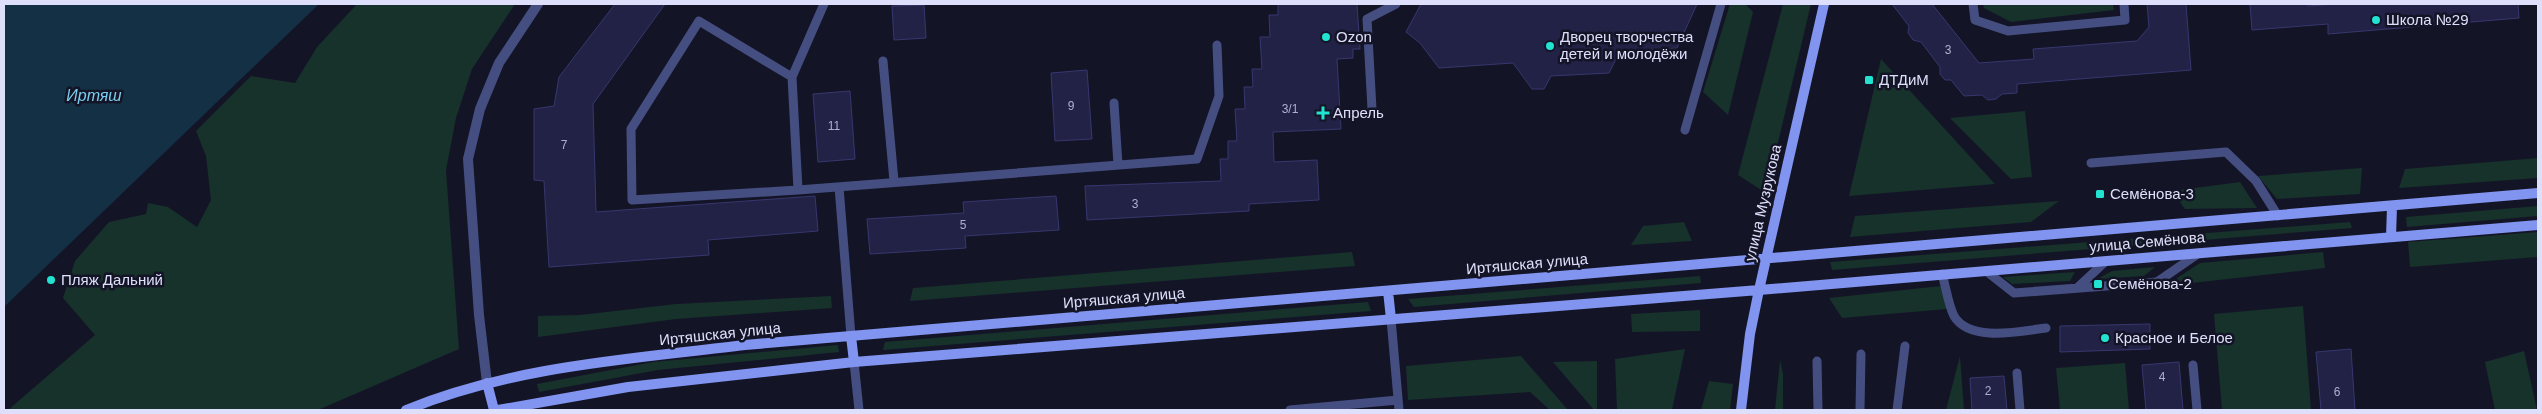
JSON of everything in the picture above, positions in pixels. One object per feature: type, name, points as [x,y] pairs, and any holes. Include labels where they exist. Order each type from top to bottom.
[{"type":"street","points":[[538,4],[499,62],[480,109],[468,159],[479,315],[487,383],[496,410],[628,386],[854,362],[1759,290]]},
{"type":"street","name":"улица Музрукова","points":[[1742,410],[1750,334],[1824,4]]},
{"type":"street","name":"улица Семёнова","points":[[1766,259],[2392,207],[2538,193]]},
{"type":"street","points":[[2391,237],[2392,207]]},
{"type":"street","name":"улица Семёнова","points":[[1759,290],[2538,225]]},
{"type":"street","name":"Иртяшская улица","points":[[406,410],[487,383],[527,374],[629,359],[851,336],[1766,259]]},
{"type":"street","points":[[1388,291],[1390,319]]},
{"type":"street","points":[[851,336],[854,362]]},
{"type":"lane","points":[[798,190],[792,77],[824,4]]},
{"type":"lane","points":[[1372,109],[1366,19],[1396,4]]},
{"type":"lane","points":[[1685,130],[1722,4]]},
{"type":"lane","points":[[1973,4],[1975,20],[2008,31],[2126,20],[2124,4]]},
{"type":"lane","points":[[792,77],[699,21],[631,129],[632,200],[798,190],[894,181],[1197,159],[1219,96],[1217,45]]},
{"type":"lane","points":[[883,61],[894,181]]},
{"type":"lane","points":[[1114,103],[1118,165]]},
{"type":"lane","points":[[2091,163],[2226,152],[2256,181],[2278,216]]},
{"type":"lane","points":[[839,186],[851,336]]},
{"type":"lane","points":[[1986,271],[2014,292],[2157,282],[2199,253]]},
{"type":"lane","points":[[2077,288],[2106,260]]},
{"type":"lane","points":[[1942,274],[1955,317],[1974,331],[1988,334],[2046,328]]},
{"type":"lane","points":[[1390,319],[1399,410]]},
{"type":"lane","points":[[1897,410],[1905,346]]},
{"type":"lane","points":[[1860,410],[1861,354]]},
{"type":"lane","points":[[1817,361],[1818,410]]},
{"type":"lane","points":[[854,362],[859,410]]},
{"type":"lane","points":[[2193,364],[2196,410]]},
{"type":"lane","points":[[2017,373],[2020,410]]},
{"type":"lane","points":[[1290,410],[1398,400]]},
{"type":"green space","points":[[357,4],[515,4],[472,69],[456,118],[446,170],[459,349],[318,410],[8,410],[95,335],[63,298],[75,261],[109,222],[146,214],[148,203],[168,207],[197,227],[211,200],[206,156],[196,131],[251,76],[295,83],[317,47]]},
{"type":"green space","points":[[1730,4],[1745,4],[1753,12],[1728,115],[1703,92]]},
{"type":"green space","points":[[1783,4],[1811,4],[1766,193],[1738,175]]},
{"type":"green space","points":[[1983,4],[2113,4],[2114,10],[2011,22],[1984,8]]},
{"type":"green space","points":[[1881,59],[1995,184],[1849,196]]},
{"type":"green space","points":[[2025,111],[2032,177],[2011,179],[1950,118]]},
{"type":"green space","points":[[2538,158],[2538,178],[2399,188],[2405,169]]},
{"type":"green space","points":[[2362,168],[2360,194],[2277,199],[2258,176]]},
{"type":"green space","points":[[2240,182],[2257,208],[2185,209],[2172,191]]},
{"type":"green space","points":[[2059,201],[2031,222],[1850,237],[1855,216]]},
{"type":"green space","points":[[2538,206],[2538,216],[2407,227],[2406,217]]},
{"type":"green space","points":[[1684,222],[1692,241],[1631,245],[1643,226]]},
{"type":"green space","points":[[2350,222],[2352,228],[1832,270],[1830,262]]},
{"type":"green space","points":[[2538,232],[2538,257],[2410,267],[2408,242]]},
{"type":"green space","points":[[1352,252],[1355,266],[910,301],[913,288]]},
{"type":"green space","points":[[2323,252],[2325,268],[2165,286],[2200,263]]},
{"type":"green space","points":[[2155,267],[2144,276],[2097,279],[2112,271]]},
{"type":"green space","points":[[2075,272],[2070,281],[2012,284],[2003,277]]},
{"type":"green space","points":[[1700,276],[1701,283],[1414,307],[1408,299]]},
{"type":"green space","points":[[1941,286],[1947,309],[1842,318],[1829,298]]},
{"type":"green space","points":[[831,296],[832,308],[676,319],[538,337],[538,316],[580,315],[676,304]]},
{"type":"green space","points":[[1368,302],[1371,311],[883,350],[885,342]]},
{"type":"green space","points":[[2303,306],[2311,410],[2222,410],[2214,314]]},
{"type":"green space","points":[[1700,310],[1700,331],[1632,332],[1631,314]]},
{"type":"green space","points":[[838,345],[839,352],[658,370],[539,392],[537,384],[653,362]]},
{"type":"green space","points":[[1685,349],[1672,410],[1617,410],[1615,359]]},
{"type":"green space","points":[[2524,351],[2537,410],[2495,410],[2485,362]]},
{"type":"green space","points":[[1521,356],[1568,410],[1550,410],[1530,392],[1408,400],[1406,366]]},
{"type":"green space","points":[[1960,356],[1964,410],[1946,410]]},
{"type":"green space","points":[[1780,360],[1783,374],[1783,410],[1775,410]]},
{"type":"green space","points":[[1597,361],[1597,410],[1594,410],[1553,362]]},
{"type":"green space","points":[[2125,363],[2129,410],[2060,410],[2056,368]]},
{"type":"green space","points":[[1709,381],[1733,384],[1730,410],[1701,410]]},
{"type":"water","name":"Иртяш","points":[[4,4],[319,4],[4,307]]},
{"type":"building","points":[[615,4],[665,4],[593,104],[596,212],[815,196],[818,231],[708,240],[709,255],[549,267],[544,181],[534,180],[534,109],[554,106],[559,77]]},
{"type":"building","points":[[1278,4],[1357,4],[1360,49],[1353,49],[1353,58],[1337,59],[1341,129],[1273,132],[1274,162],[1317,160],[1319,200],[1249,204],[1249,211],[1087,220],[1085,186],[1221,181],[1220,159],[1228,159],[1228,141],[1237,141],[1235,109],[1245,109],[1244,87],[1253,87],[1252,69],[1262,69],[1260,37],[1270,37],[1269,15],[1278,15]]},
{"type":"building","name":"Дворец творчества детей и молодёжи","points":[[1421,4],[1697,4],[1677,48],[1619,53],[1609,73],[1551,76],[1544,89],[1532,89],[1513,63],[1439,68],[1420,43],[1406,32]]},
{"type":"building","points":[[1892,4],[1932,4],[1979,63],[2034,59],[2033,49],[2137,41],[2149,27],[2147,4],[2186,4],[2191,70],[2017,84],[2017,93],[2002,94],[1996,99],[1988,100],[1982,95],[1964,96],[1951,80],[1945,80],[1940,74],[1940,67],[1921,42],[1913,40],[1908,33],[1909,26]]},
{"type":"building","points":[[2250,4],[2308,4],[2308,6],[2337,4],[2518,4],[2519,18],[2328,34],[2328,24],[2252,30]]},
{"type":"building","points":[[924,5],[926,38],[894,40],[892,6]]},
{"type":"building","points":[[1087,70],[1092,139],[1055,141],[1051,73]]},
{"type":"building","points":[[850,91],[855,159],[818,162],[813,94]]},
{"type":"building","points":[[1056,196],[1059,230],[965,236],[966,248],[870,254],[867,219],[964,213],[963,202]]},
{"type":"building","name":"Красное и Белое","points":[[2150,324],[2150,349],[2060,352],[2060,326]]},
{"type":"building","points":[[2351,349],[2355,410],[2321,410],[2316,352]]},
{"type":"building","points":[[2179,362],[2183,410],[2146,410],[2142,365]]},
{"type":"building","points":[[2004,376],[2007,410],[1972,410],[1970,378]]},
{"type":"place","name":"Школа №29","points":[[2376,20]]},
{"type":"place","name":"Ozon","points":[[1326,37]]},
{"type":"place","name":"Дворец творчества детей и молодёжи","points":[[1550,46]]},
{"type":"place","name":"ДТДиМ","points":[[1869,80]]},
{"type":"place","name":"Апрель","points":[[1323,113]]},
{"type":"place","name":"Семёнова-3","points":[[2100,194]]},
{"type":"place","name":"Пляж Дальний","points":[[51,280]]},
{"type":"place","name":"Семёнова-2","points":[[2098,284]]},
{"type":"place","name":"Красное и Белое","points":[[2105,338]]}]
